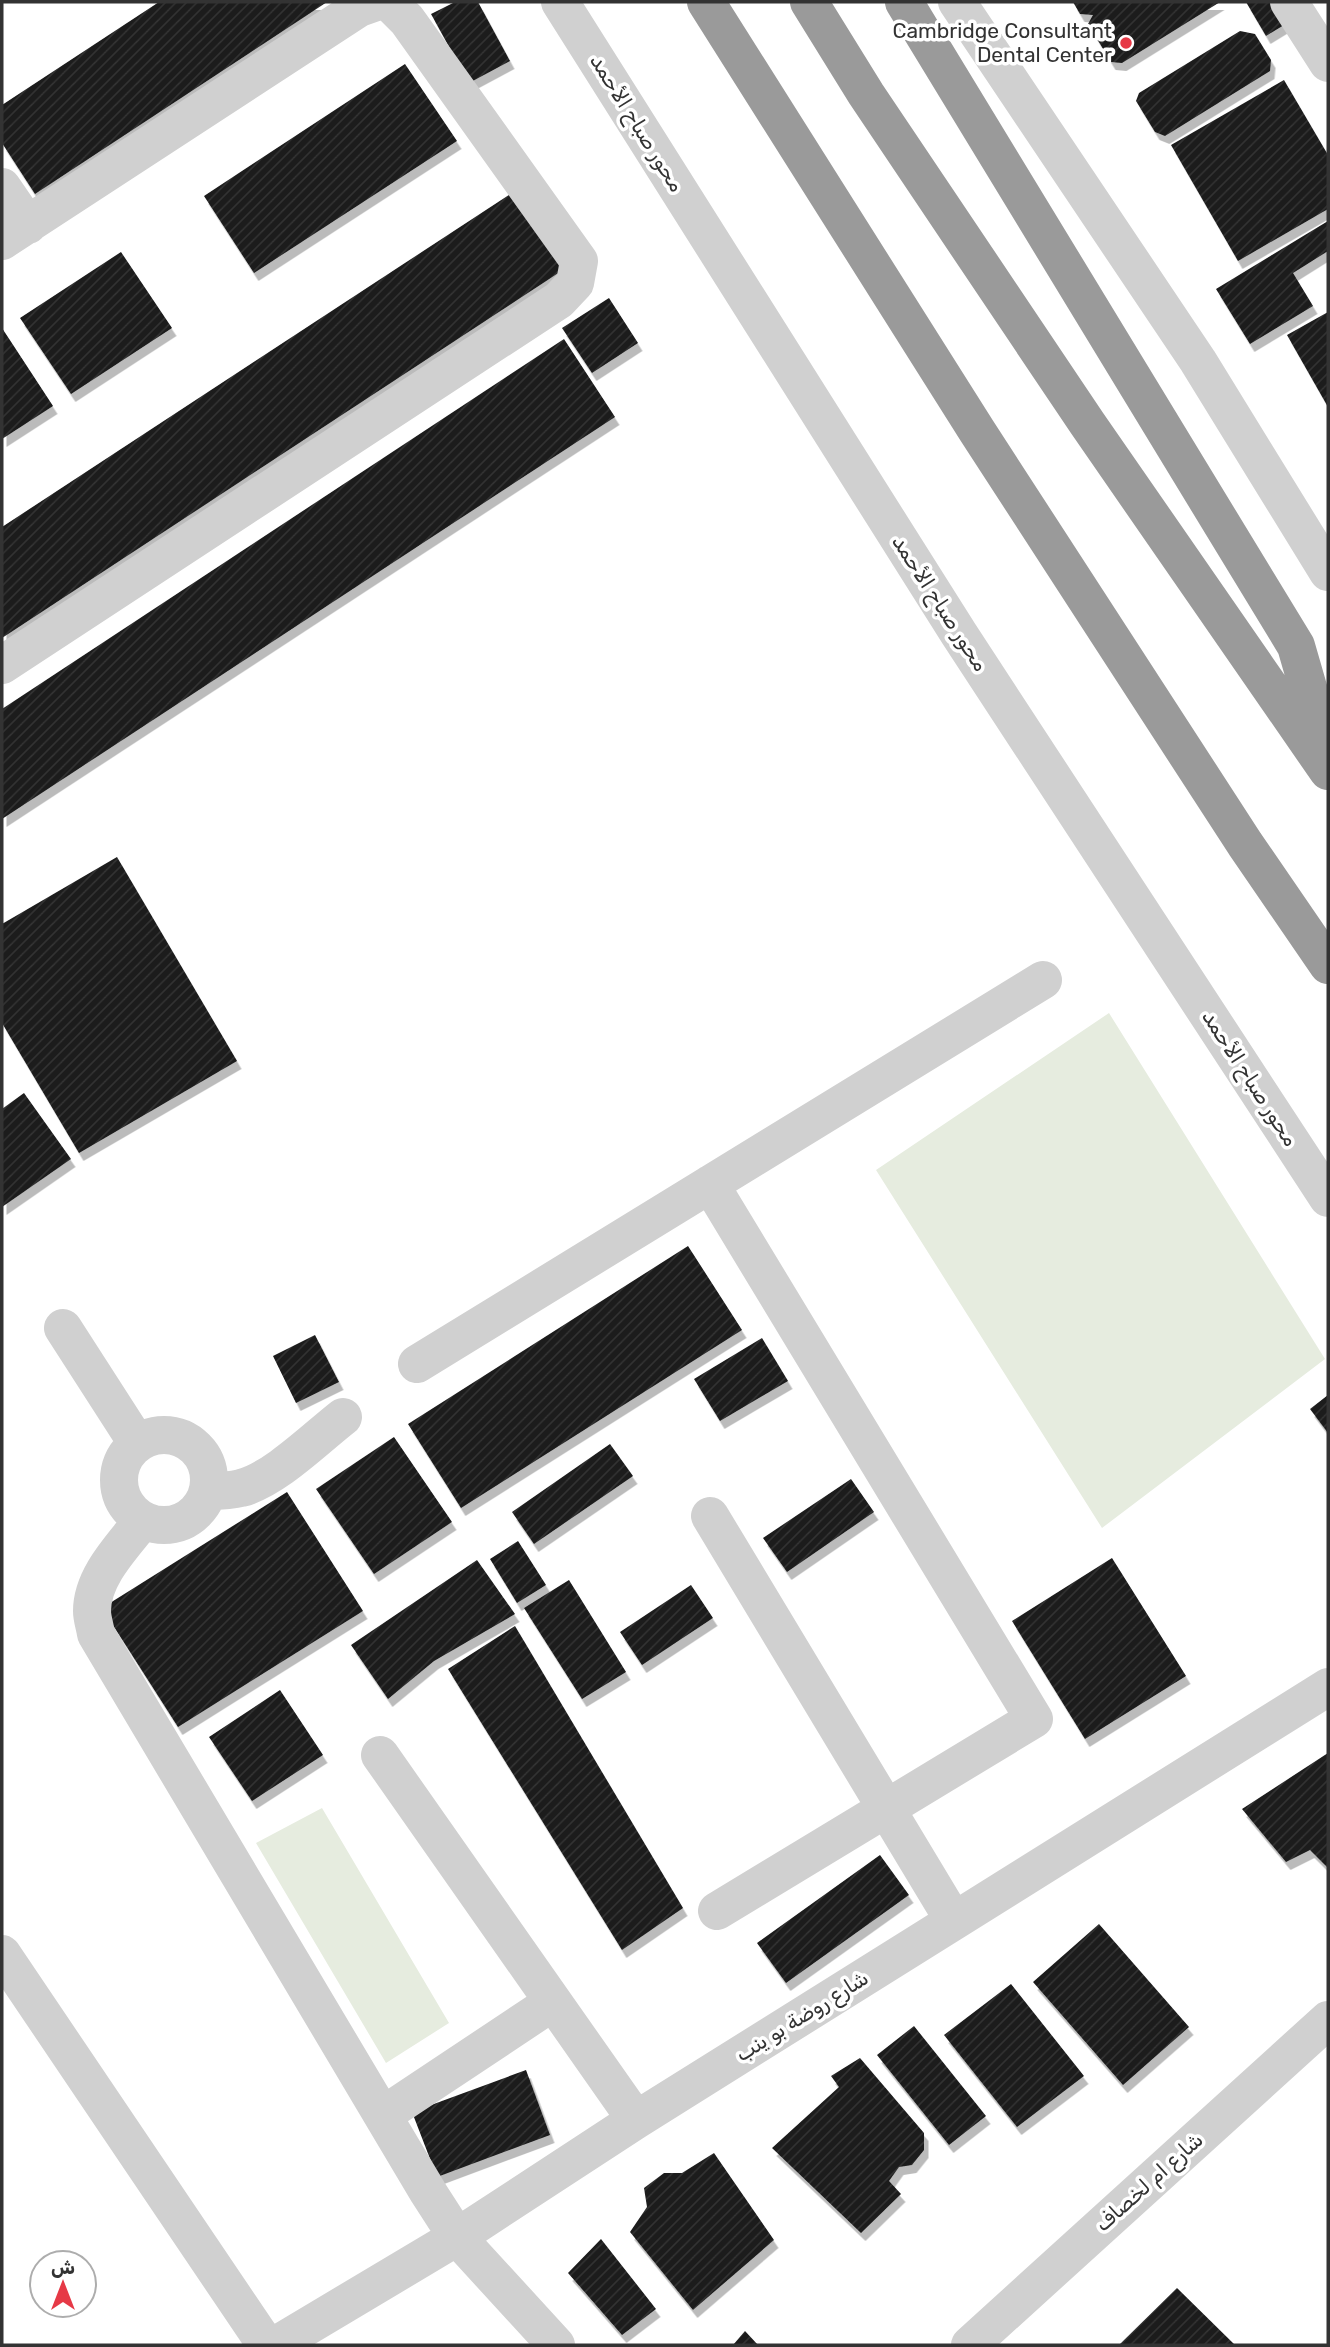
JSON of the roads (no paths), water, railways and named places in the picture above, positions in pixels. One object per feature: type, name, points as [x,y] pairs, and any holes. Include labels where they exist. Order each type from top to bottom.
[{"type":"highway","points":[[706,2],[992,454],[1245,845],[1328,965]]},
{"type":"highway","points":[[809,2],[866,94],[1087,423],[1328,771]]},
{"type":"highway","points":[[904,2],[1296,646],[1328,759]]},
{"type":"street","points":[[2,187],[15,233],[359,8],[376,2]]},
{"type":"street","points":[[2,665],[559,300],[575,283],[579,261],[407,20],[389,2]]},
{"type":"street","name":"محور صباح الأحمد","points":[[561,2],[960,634],[1328,1198]]},
{"type":"street","points":[[957,2],[1198,361],[1328,572]]},
{"type":"street","points":[[1289,2],[1328,64]]},
{"type":"street","points":[[417,1364],[1043,979]]},
{"type":"street","points":[[710,1184],[1034,1719],[718,1911]]},
{"type":"street","points":[[63,1328],[137,1443]]},
{"type":"street","points":[[208,1490],[242,1488],[257,1482],[343,1417]]},
{"type":"street","points":[[177,1436],[200,1451],[207,1463],[210,1476],[208,1490],[195,1514],[183,1522],[155,1524],[132,1513],[119,1490],[118,1476],[127,1452],[137,1443],[149,1437],[177,1436]]},
{"type":"street","points":[[710,1516],[954,1921]]},
{"type":"street","points":[[142,1520],[96,1588],[92,1611],[96,1634],[428,2193],[457,2237],[556,2345]]},
{"type":"street","name":"شارع روضة بو ينب","points":[[276,2345],[457,2237],[636,2120],[1328,1687]]},
{"type":"street","points":[[380,1755],[636,2120]]},
{"type":"street","points":[[2,1954],[266,2345]]},
{"type":"street","points":[[383,2115],[553,2001]]},
{"type":"street","name":"شارع ام لخصاف","points":[[970,2345],[1328,2020]]},
{"type":"place","name":"Cambridge Consultant Dental Center","points":[[1126,43]]}]
